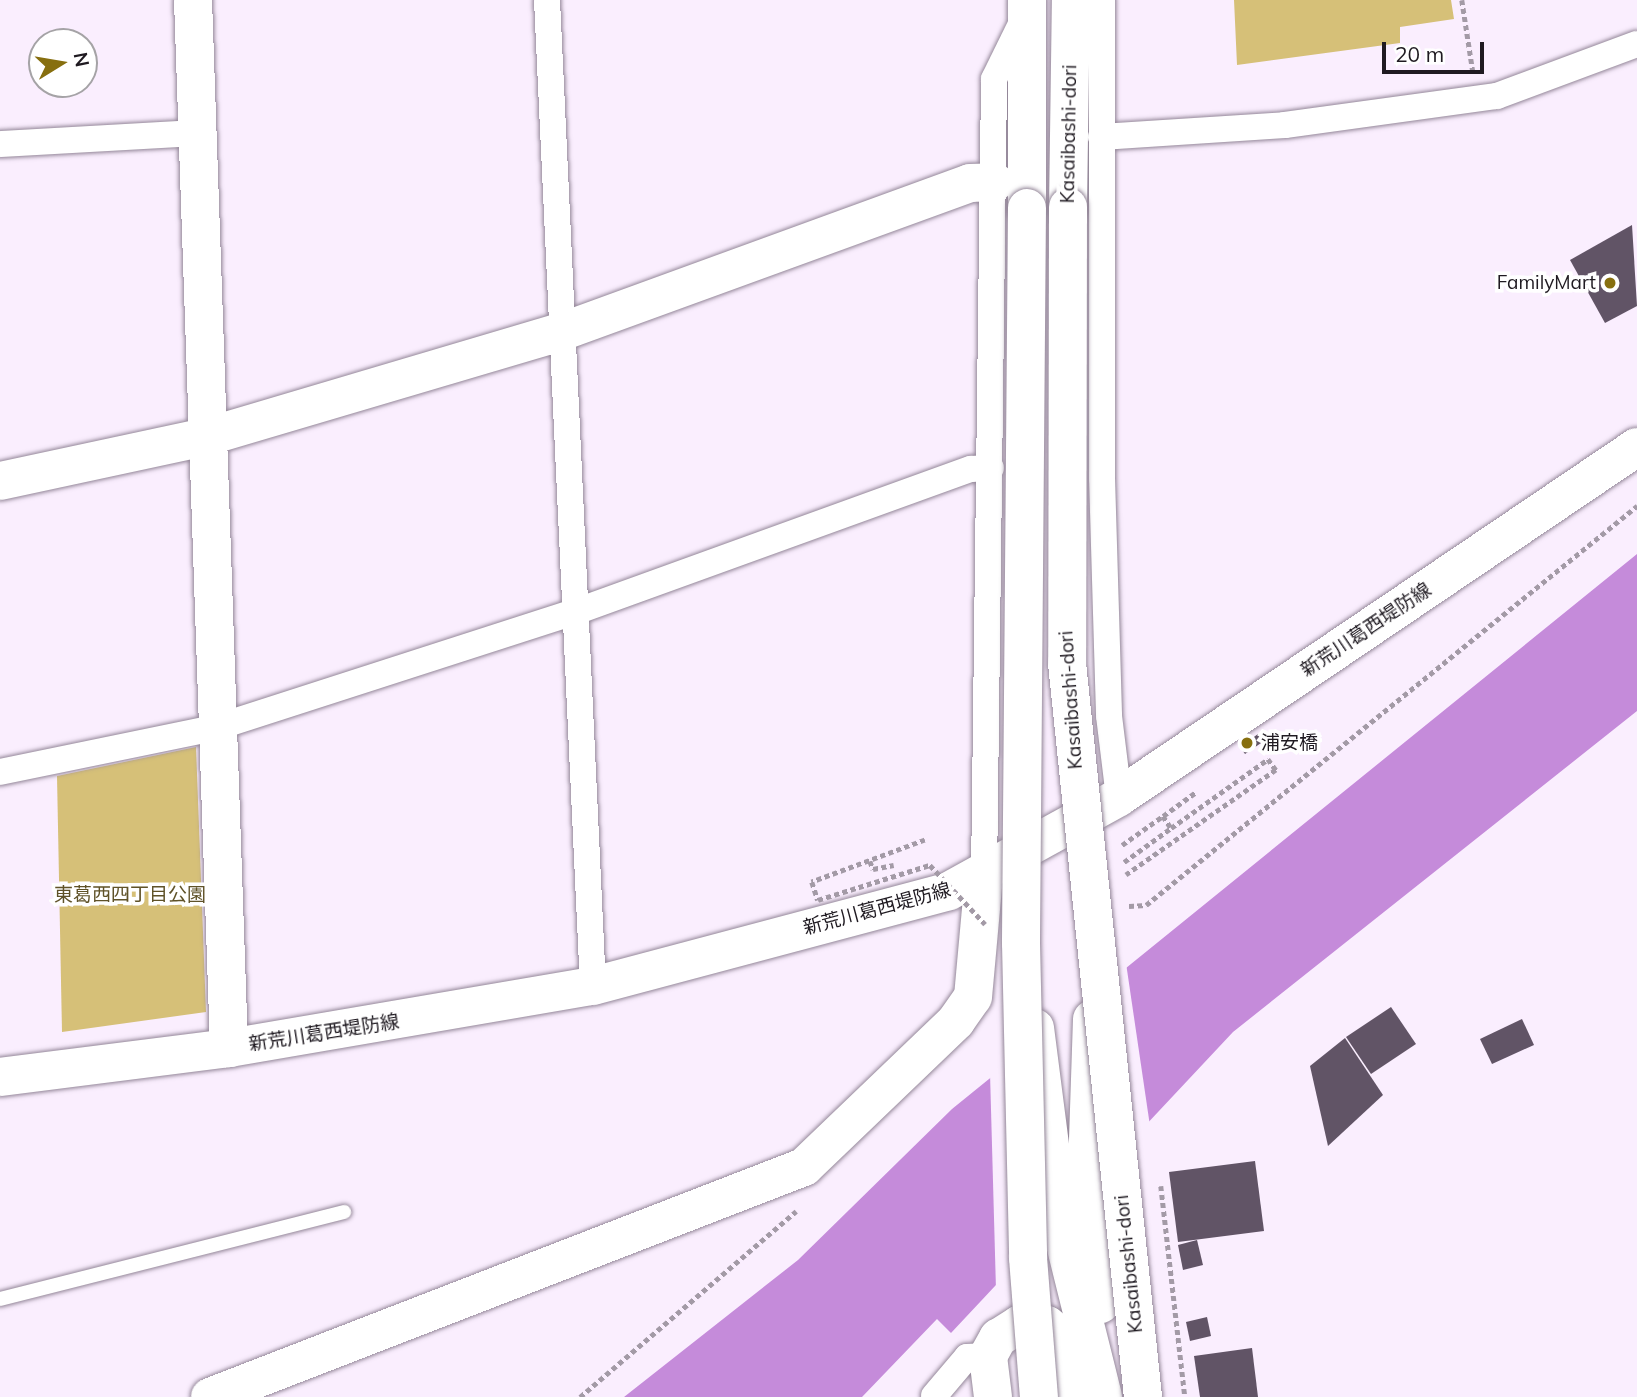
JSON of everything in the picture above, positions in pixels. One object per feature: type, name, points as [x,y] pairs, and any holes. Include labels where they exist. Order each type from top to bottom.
[{"type":"main road","points":[[193,0],[215,728],[229,1048]]},
{"type":"main road","name":"Kasaibashi-dori","points":[[1071,0],[1067,663],[1143,1397]]},
{"type":"main road","points":[[1027,6],[1027,208],[1008,939],[1027,1233],[1059,1392]]},
{"type":"main road","points":[[0,481],[206,438],[561,332],[970,183],[995,182]]},
{"type":"main road","name":"新荒川葛西堤防線","points":[[0,1077],[229,1048],[593,985],[984,877],[1119,797],[1637,447]]},
{"type":"main road","points":[[209,1397],[804,1167],[956,1021],[973,997],[984,877]]},
{"type":"main road","points":[[1008,939],[1052,1131],[1060,1224],[1103,1397]]},
{"type":"main road","points":[[1094,941],[1087,1173],[1110,1397]]},
{"type":"main road","points":[[993,1397],[988,1356],[998,1338],[1020,1324],[1047,1325],[1064,1339],[1059,1392]]},
{"type":"street","points":[[547,0],[593,985]]},
{"type":"street","points":[[1102,0],[1101,137],[1109,716],[1119,797]]},
{"type":"street","points":[[984,877],[995,182],[994,79],[1027,6]]},
{"type":"street","points":[[1101,137],[1284,125],[1477,99],[1637,44]]},
{"type":"street","points":[[0,144],[197,133]]},
{"type":"street","points":[[0,772],[215,728],[575,612],[971,469],[991,468]]},
{"type":"street","points":[[934,1396],[967,1357],[988,1356]]},
{"type":"lane","points":[[0,1299],[344,1212]]},
{"type":"path","points":[[1462,0],[1477,99]]},
{"type":"path","points":[[1119,907],[1146,905],[1637,506]]},
{"type":"path","points":[[1120,865],[1268,760],[1276,770],[1122,878]]},
{"type":"path","points":[[1111,853],[1203,788]]},
{"type":"path","points":[[1163,816],[1171,828]]},
{"type":"path","points":[[925,840],[812,882],[818,900],[930,866],[1008,939]]},
{"type":"path","points":[[1159,1173],[1185,1397]]},
{"type":"green space","points":[[1234,0],[1451,0],[1454,19],[1400,27],[1400,43],[1237,65]]},
{"type":"green space","name":"東葛西四丁目公園","points":[[196,747],[206,1012],[62,1032],[57,776]]},
{"type":"shaded area","points":[[1637,554],[1637,711],[1233,1032],[951,1333],[937,1319],[862,1397],[624,1397],[798,1260],[952,1109]]},
{"type":"pier","points":[[1126,963],[1150,1126],[996,1290],[990,1073]]},
{"type":"building","name":"FamilyMart","points":[[1632,225],[1637,306],[1605,323],[1570,260]]},
{"type":"building","points":[[1258,734],[1264,741],[1245,754],[1240,747]]},
{"type":"building","points":[[1391,1007],[1416,1044],[1371,1074],[1346,1037]]},
{"type":"building","points":[[1522,1019],[1534,1045],[1492,1064],[1480,1039]]},
{"type":"building","points":[[1345,1038],[1383,1095],[1328,1146],[1310,1066]]},
{"type":"building","points":[[1255,1161],[1264,1231],[1178,1242],[1169,1172]]},
{"type":"building","points":[[1197,1240],[1203,1265],[1183,1270],[1178,1245]]},
{"type":"building","points":[[1207,1317],[1211,1336],[1190,1341],[1186,1322]]},
{"type":"building","points":[[1252,1348],[1258,1397],[1200,1397],[1194,1356]]},
{"type":"place","name":"FamilyMart","points":[[1610,283]]},
{"type":"place","name":"浦安橋","points":[[1247,743]]}]
